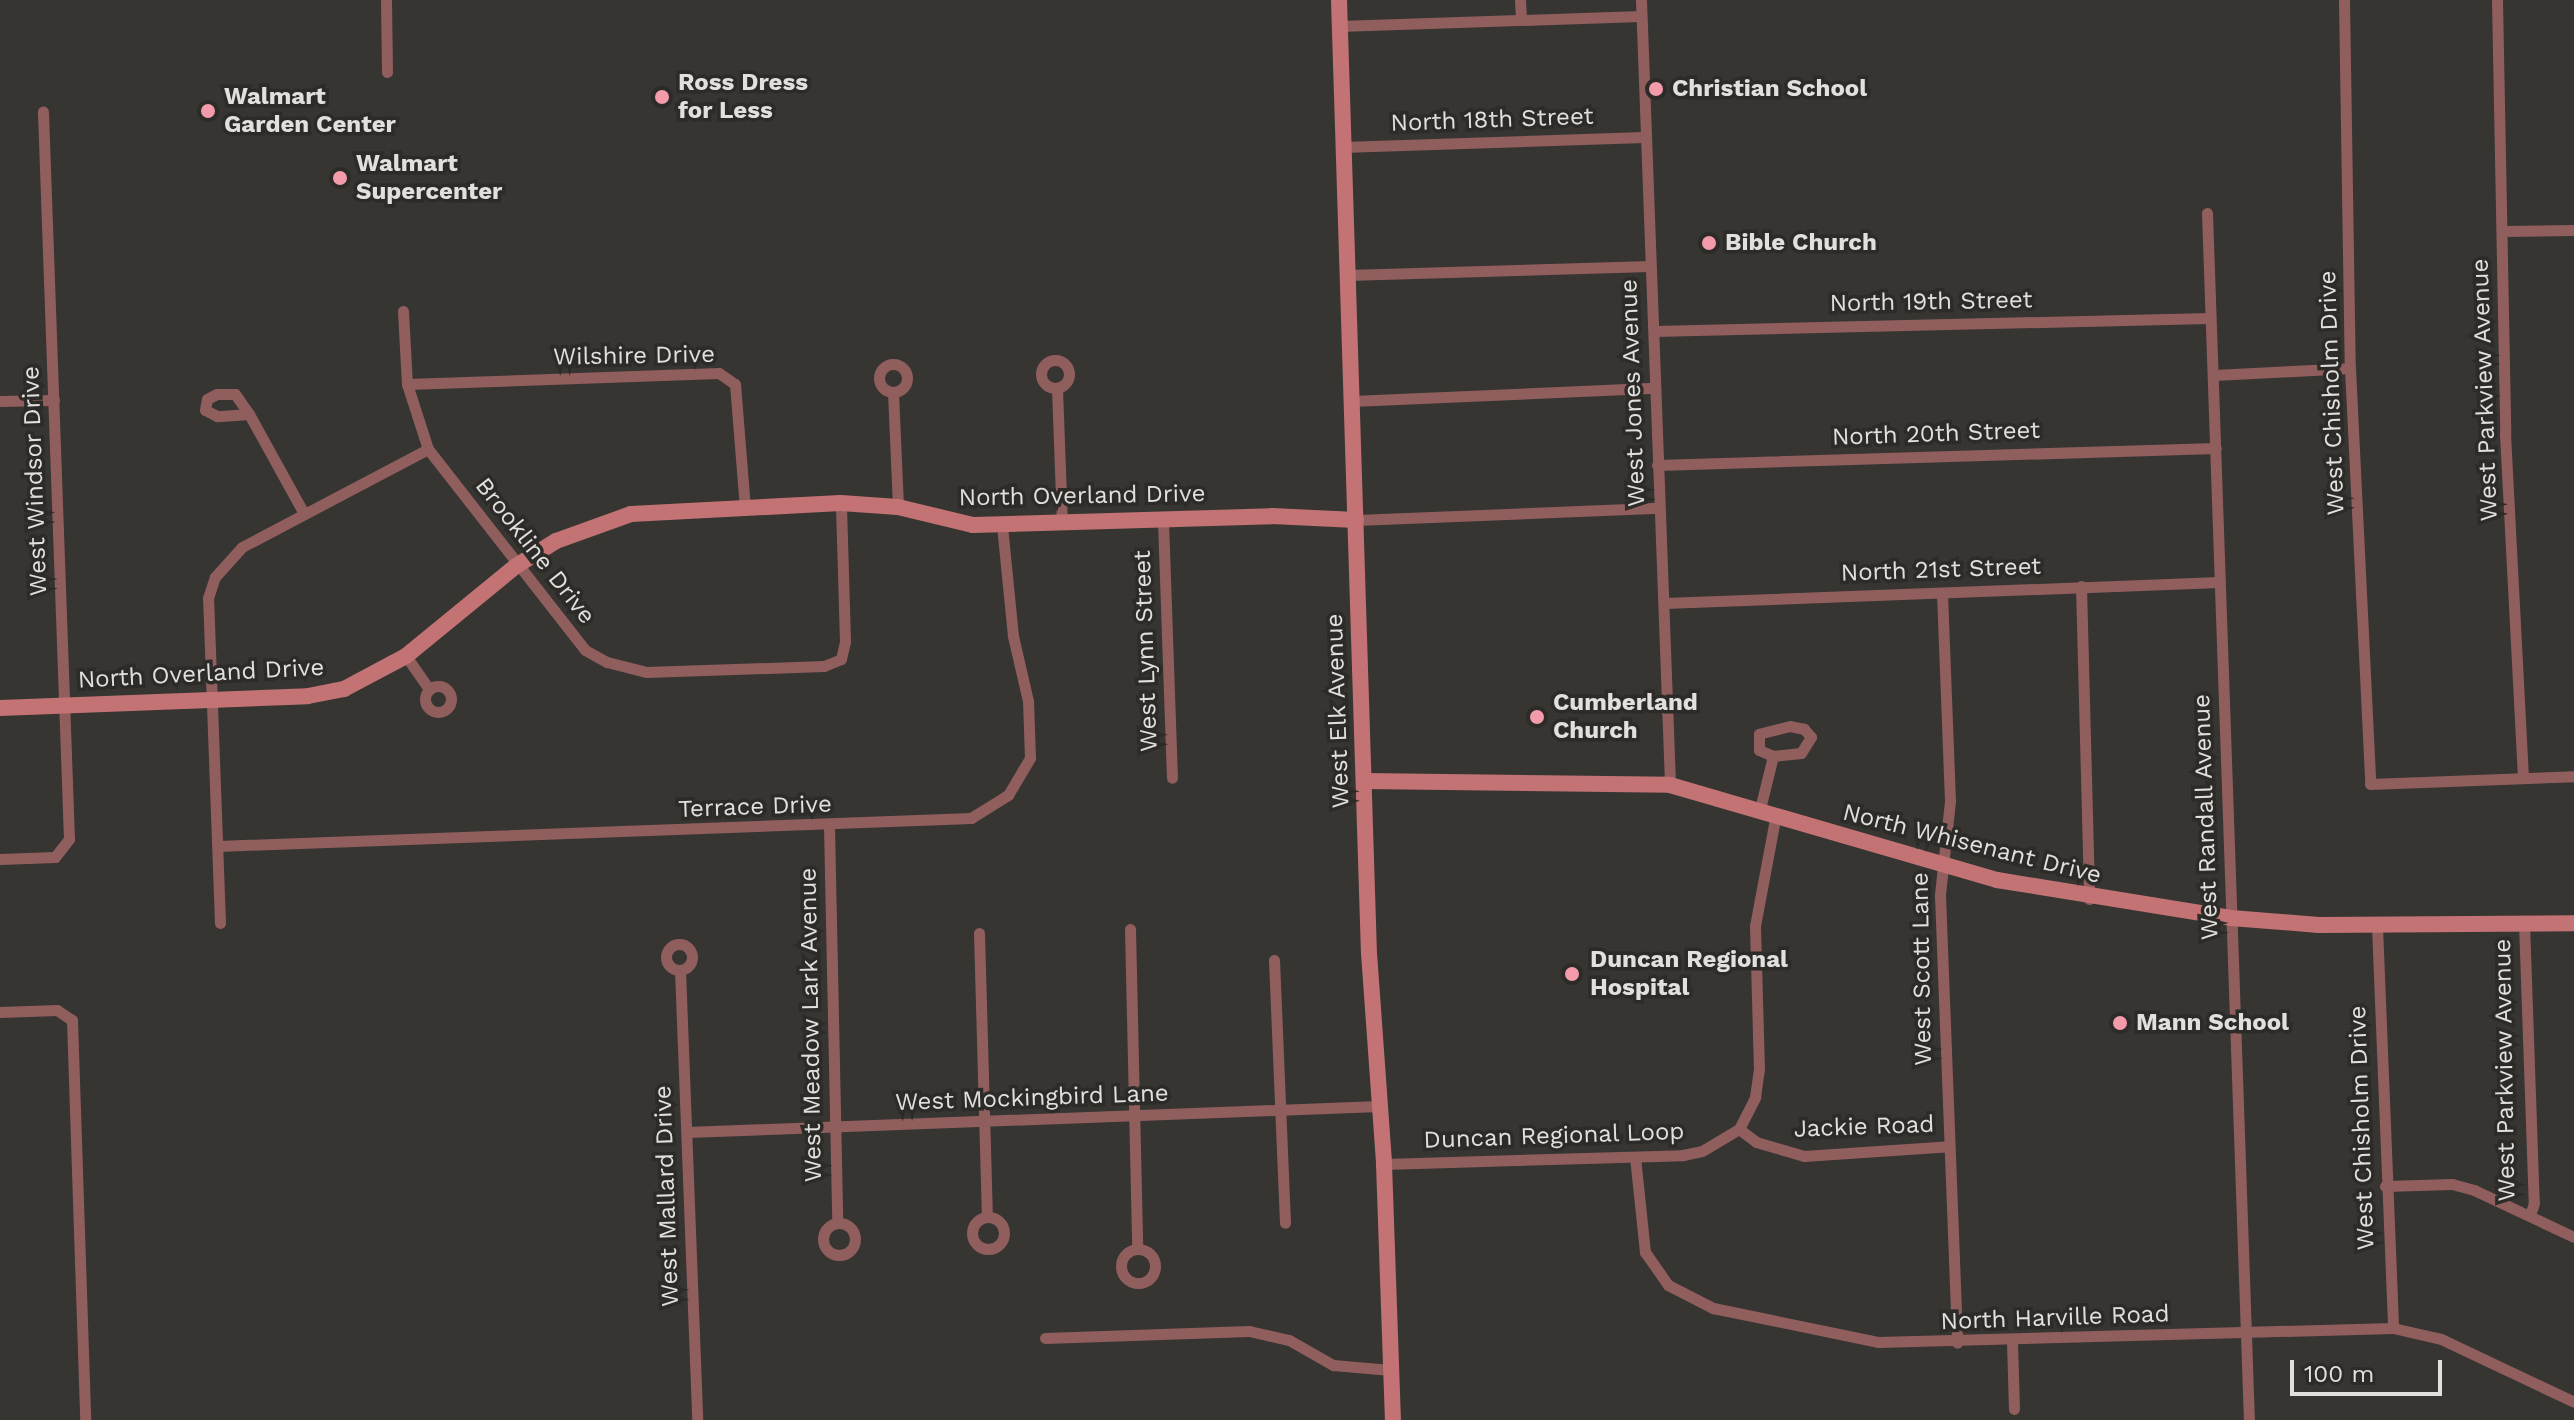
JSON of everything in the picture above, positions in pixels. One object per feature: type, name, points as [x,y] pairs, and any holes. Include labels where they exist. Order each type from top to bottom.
[{"type":"street","points":[[386,0],[387,72]]},
{"type":"street","name":"West Elk Avenue","points":[[1339,0],[1364,781],[1384,1164],[1393,1420]]},
{"type":"street","points":[[1520,0],[1521,20]]},
{"type":"street","name":"West Jones Avenue","points":[[1641,0],[1670,785]]},
{"type":"street","name":"West Chisholm Drive","points":[[2344,0],[2350,368],[2370,784],[2523,778]]},
{"type":"street","name":"West Parkview Avenue","points":[[2497,0],[2505,434],[2523,778]]},
{"type":"street","points":[[1339,26],[1641,16]]},
{"type":"street","name":"West Windsor Drive","points":[[0,859],[55,857],[65,849],[69,834],[43,111]]},
{"type":"street","name":"North 18th Street","points":[[1342,147],[1644,137]]},
{"type":"street","name":"West Randall Avenue","points":[[2207,213],[2249,1420]]},
{"type":"street","points":[[2502,231],[2574,230]]},
{"type":"street","points":[[1347,275],[1650,266]]},
{"type":"street","name":"Brookline Drive","points":[[403,311],[407,384],[428,449],[516,566],[585,650],[607,662],[646,672],[824,666],[841,659],[845,641],[841,503]]},
{"type":"street","name":"North 19th Street","points":[[1654,331],[2209,318]]},
{"type":"street","points":[[2214,375],[2350,368]]},
{"type":"street","name":"Wilshire Drive","points":[[407,384],[719,373],[735,384],[745,507]]},
{"type":"street","points":[[1057,388],[1062,524]]},
{"type":"street","points":[[1352,401],[1655,388]]},
{"type":"street","points":[[893,392],[898,507]]},
{"type":"street","points":[[0,401],[54,400]]},
{"type":"street","points":[[249,414],[303,512]]},
{"type":"street","name":"North 20th Street","points":[[1657,465],[2216,448]]},
{"type":"street","points":[[220,923],[208,598],[215,577],[242,547],[303,512],[428,449]]},
{"type":"street","name":"North Overland Drive","points":[[0,708],[210,700],[344,689],[406,656],[516,566],[588,525],[631,514],[841,503],[898,507],[950,522],[1002,525],[1272,516],[1356,520]]},
{"type":"street","points":[[1356,520],[1659,508]]},
{"type":"street","name":"West Lynn Street","points":[[1163,521],[1172,778]]},
{"type":"street","name":"Terrace Drive","points":[[218,846],[829,826],[971,818],[1008,795],[1021,778],[1032,732],[1013,636],[1002,525]]},
{"type":"street","name":"North 21st Street","points":[[1664,603],[2220,582]]},
{"type":"street","points":[[2081,586],[2089,899]]},
{"type":"street","name":"West Scott Lane","points":[[1942,593],[1950,801],[1942,864],[1957,1343]]},
{"type":"street","points":[[406,656],[429,689]]},
{"type":"street","points":[[1759,813],[1773,756]]},
{"type":"street","points":[[2523,778],[2574,776]]},
{"type":"street","name":"North Whisenant Drive","points":[[1364,781],[1670,785],[1775,819],[2089,899],[2231,918],[2377,926],[2574,923]]},
{"type":"street","points":[[1739,1129],[1755,1097],[1759,1070],[1755,926],[1775,819]]},
{"type":"street","name":"West Meadow Lark Avenue","points":[[829,826],[837,1222]]},
{"type":"street","name":"West Parkview Avenue","points":[[2524,923],[2534,1203],[2530,1215]]},
{"type":"street","name":"West Chisholm Drive","points":[[2377,926],[2393,1328]]},
{"type":"street","points":[[1130,929],[1137,1249]]},
{"type":"street","points":[[979,933],[987,1217]]},
{"type":"street","points":[[1274,960],[1285,1223]]},
{"type":"street","name":"West Mallard Drive","points":[[680,970],[697,1420]]},
{"type":"street","points":[[0,1012],[57,1010],[72,1020],[85,1420]]},
{"type":"street","name":"West Mockingbird Lane","points":[[687,1132],[834,1129],[1379,1106]]},
{"type":"street","name":"Jackie Road","points":[[1739,1129],[1756,1142],[1804,1156],[1949,1146]]},
{"type":"street","name":"Duncan Regional Loop","points":[[1384,1164],[1635,1157],[1702,1151],[1739,1129]]},
{"type":"street","name":"North Harville Road","points":[[1635,1157],[1645,1252],[1668,1285],[1687,1298],[1832,1335],[1878,1342],[2012,1342],[2393,1328],[2441,1339],[2574,1402]]},
{"type":"street","points":[[2385,1186],[2452,1184],[2530,1215],[2574,1237]]},
{"type":"street","points":[[1045,1338],[1249,1331],[1281,1337],[1333,1365],[1391,1370]]},
{"type":"street","points":[[2012,1342],[2014,1409]]},
{"type":"place","name":"Christian School","points":[[1656,89]]},
{"type":"place","name":"Ross Dress for Less","points":[[662,97]]},
{"type":"place","name":"Walmart Garden Center","points":[[208,111]]},
{"type":"place","name":"Walmart Supercenter","points":[[340,178]]},
{"type":"place","name":"Bible Church","points":[[1709,243]]},
{"type":"place","name":"Cumberland Church","points":[[1537,717]]},
{"type":"place","name":"Duncan Regional Hospital","points":[[1572,974]]},
{"type":"place","name":"Mann School","points":[[2120,1023]]}]
